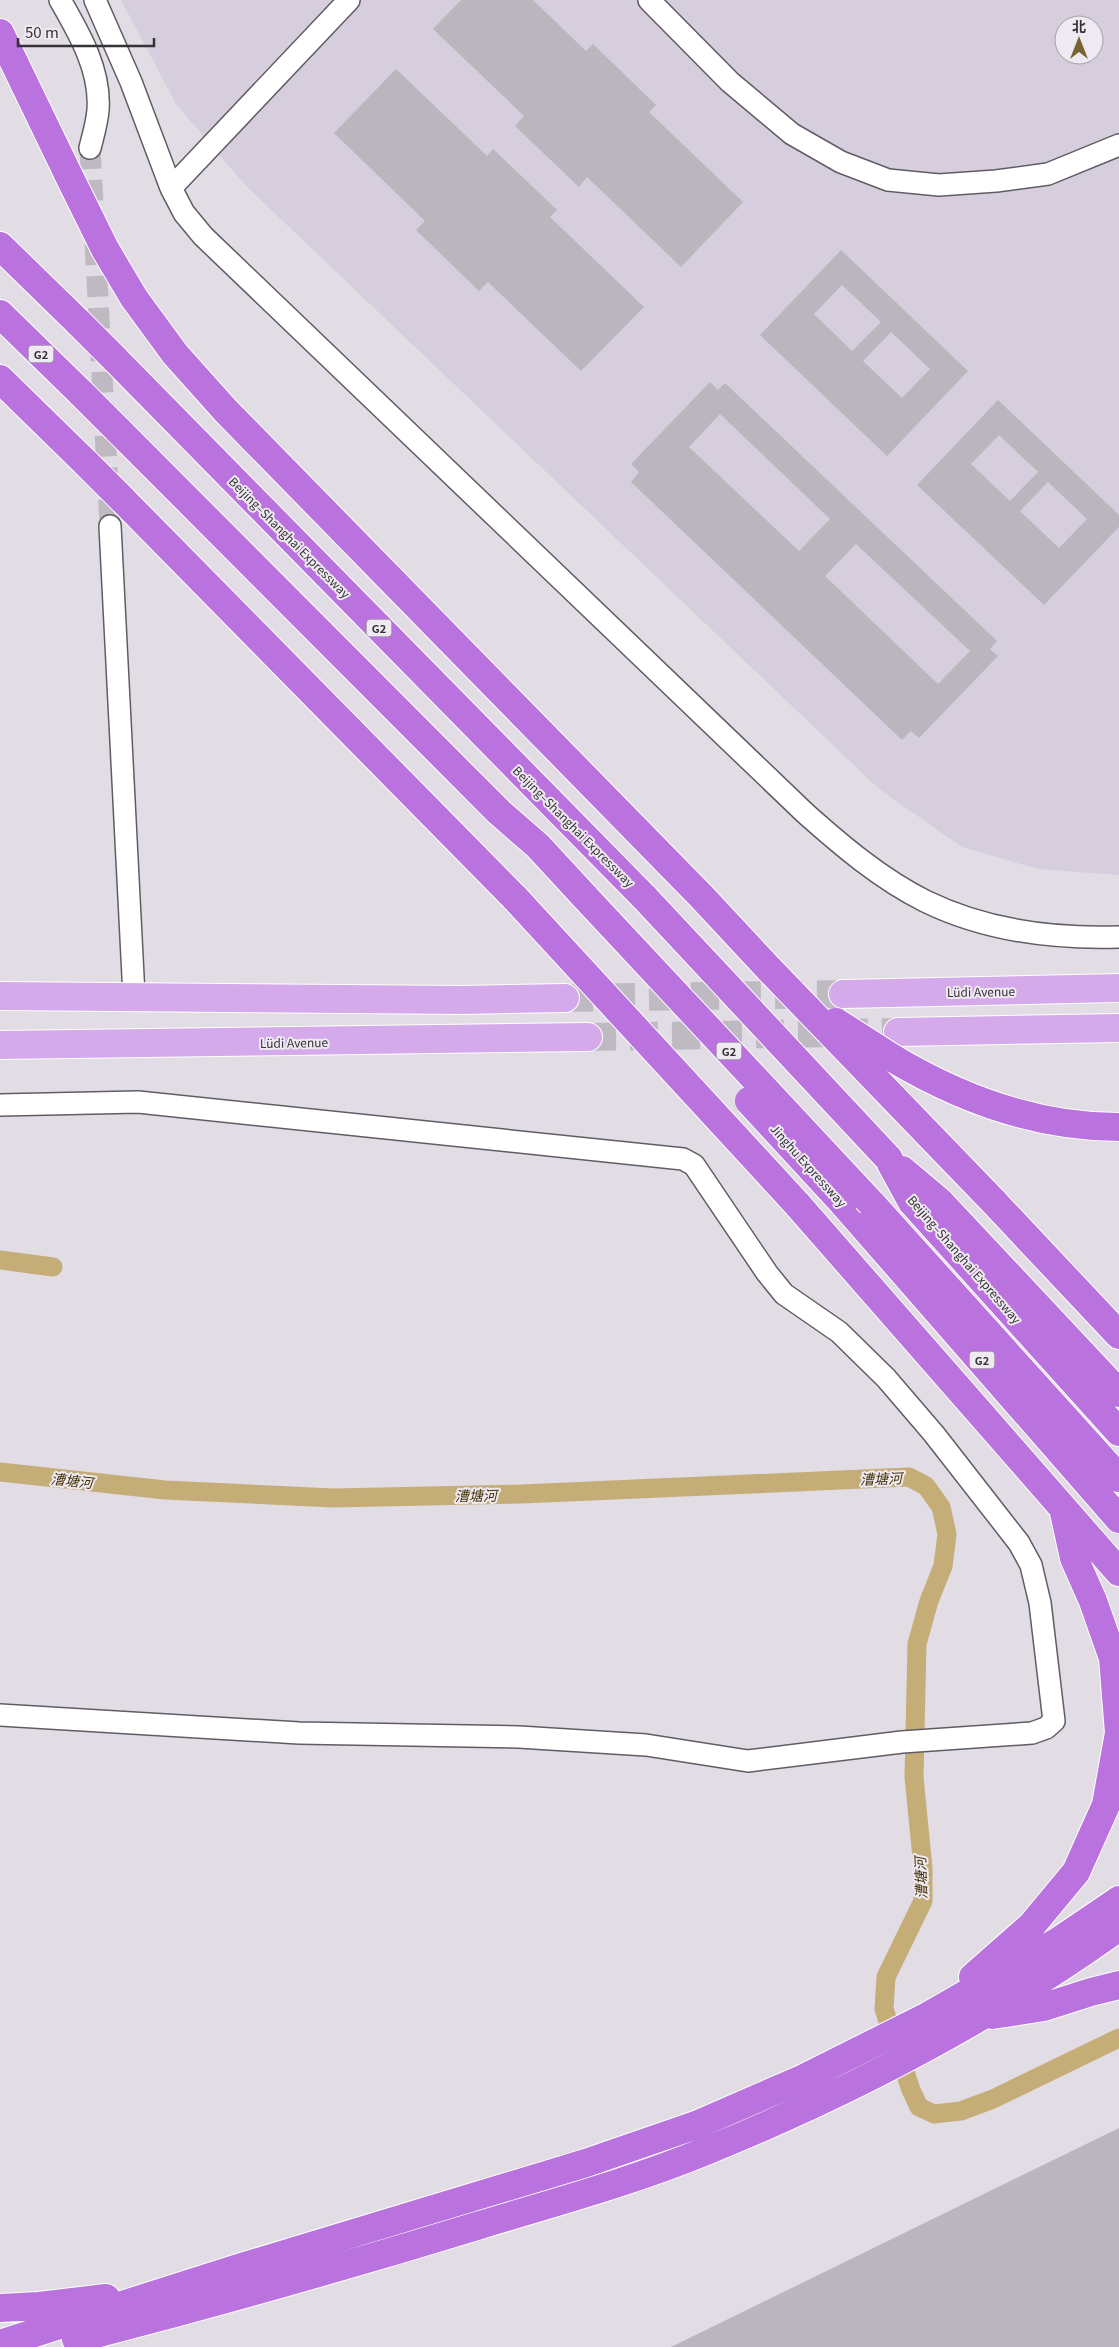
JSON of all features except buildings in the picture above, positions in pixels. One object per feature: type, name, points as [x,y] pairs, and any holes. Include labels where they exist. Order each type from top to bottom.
[{"type":"highway","points":[[0,33],[106,249],[134,298],[174,354],[226,411],[702,896],[770,970],[1119,1335]]},
{"type":"highway","name":"Beijing–Shanghai Expressway","points":[[0,246],[114,358],[645,898],[888,1158],[912,1202],[1119,1432]]},
{"type":"highway","name":"G2","points":[[0,314],[498,812],[538,846],[575,898],[871,1203],[1119,1478]]},
{"type":"highway","points":[[0,379],[122,499],[516,899],[797,1204],[1119,1572]]},
{"type":"highway","name":"Jinghu Expressway","points":[[575,898],[1119,1519]]},
{"type":"highway","points":[[770,970],[812,1004],[881,1052],[944,1086],[980,1101],[1020,1114],[1057,1123],[1119,1127]]},
{"type":"highway","name":"G2","points":[[888,1158],[940,1202],[1119,1392]]},
{"type":"highway","points":[[932,2029],[1032,1925],[1076,1872],[1106,1805],[1119,1733],[1113,1658],[1094,1601],[1074,1558],[1064,1508]]},
{"type":"highway","points":[[47,2347],[227,2300],[461,2231],[593,2190],[704,2152],[864,2080],[932,2029],[1119,1900]]},
{"type":"highway","points":[[978,2017],[1073,1960],[1119,1927]]},
{"type":"highway","points":[[0,2344],[234,2269],[586,2163],[696,2125],[855,2054],[932,2029],[978,2017],[1044,2007],[1119,1985]]},
{"type":"highway","points":[[0,2308],[92,2300],[176,2284],[234,2269]]},
{"type":"highway","points":[[108,2347],[227,2300]]},
{"type":"main road","name":"Lüdi Avenue","points":[[843,994],[1119,988]]},
{"type":"main road","points":[[0,996],[463,1000],[565,998]]},
{"type":"main road","points":[[898,1032],[1119,1028]]},
{"type":"main road","name":"Lüdi Avenue","points":[[0,1045],[588,1037]]},
{"type":"street","points":[[60,0],[79,34],[92,64],[97,88],[98,110],[90,148]]},
{"type":"street","points":[[95,0],[131,82],[171,188],[184,213],[203,236],[805,813],[843,847],[887,878],[925,901],[972,920],[1035,933],[1119,936]]},
{"type":"street","points":[[171,188],[349,0]]},
{"type":"street","points":[[649,0],[730,82],[792,134],[841,162],[888,180],[939,185],[996,181],[1048,174],[1119,145]]},
{"type":"street","points":[[110,526],[134,996]]},
{"type":"street","points":[[0,1105],[138,1102],[683,1159],[694,1165],[767,1273],[784,1294],[839,1332],[886,1378],[1002,1520],[1031,1565],[1040,1603],[1054,1721],[1046,1728],[1032,1732],[902,1742],[748,1761],[646,1745],[568,1740],[397,1733],[299,1733],[0,1715]]},
{"type":"shaded area","points":[[121,0],[1119,0],[1119,875],[1038,869],[962,847],[879,789],[245,185],[176,104]]},
{"type":"waterway","points":[[0,1260],[53,1267]]},
{"type":"waterway","name":"漕塘河","points":[[0,1472],[165,1490],[333,1498],[522,1494],[909,1477],[926,1486],[941,1507],[947,1534],[943,1566],[929,1601],[917,1644],[914,1777],[923,1868],[923,1901],[886,1977],[884,2009],[911,2090],[919,2107],[934,2114],[961,2111],[993,2099],[1119,2038]]},
{"type":"tunnel","points":[[90,148],[110,526]]},
{"type":"tunnel","points":[[565,998],[843,994]]},
{"type":"tunnel","points":[[588,1037],[898,1032]]}]
